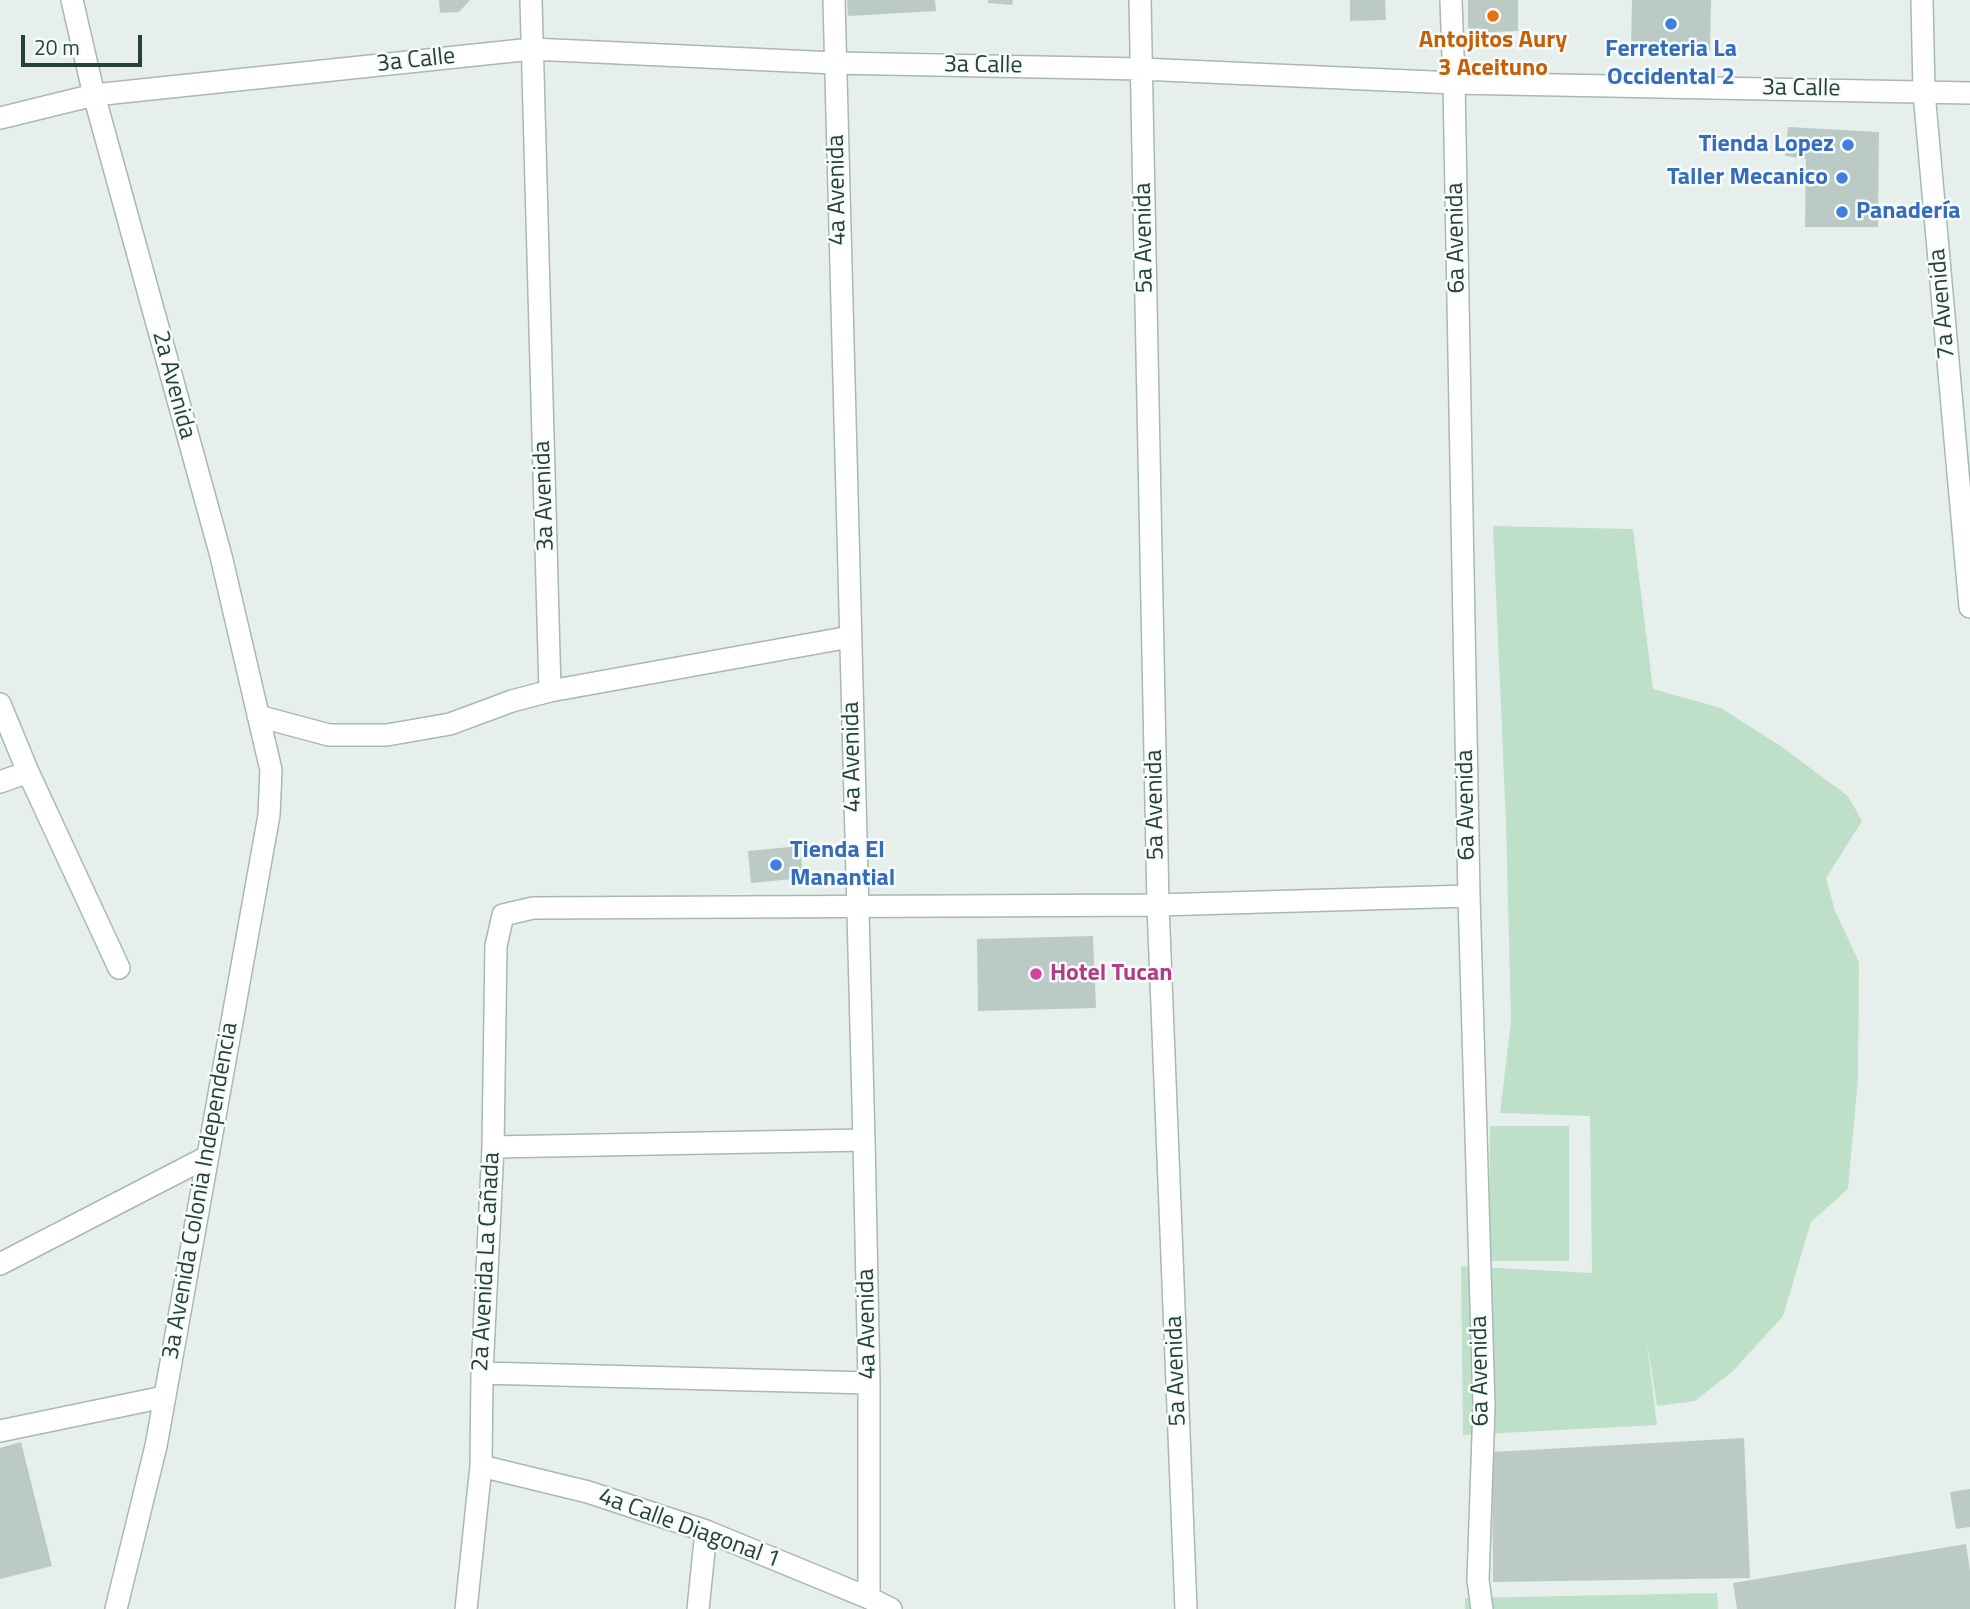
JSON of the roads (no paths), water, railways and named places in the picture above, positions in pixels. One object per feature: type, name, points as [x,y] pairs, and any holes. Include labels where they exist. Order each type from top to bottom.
[{"type":"street","name":"2a Avenida","points":[[72,0],[93,95],[221,556],[271,771]]},
{"type":"street","name":"3a Avenida","points":[[531,0],[550,691]]},
{"type":"street","name":"4a Avenida","points":[[834,0],[864,1140],[869,1383],[869,1598]]},
{"type":"street","name":"5a Avenida","points":[[1140,0],[1158,905],[1186,1609]]},
{"type":"street","name":"6a Avenida","points":[[1451,0],[1469,896],[1484,1406],[1478,1580],[1482,1609]]},
{"type":"street","name":"7a Avenida","points":[[1922,0],[1924,92],[1970,607]]},
{"type":"street","name":"3a Calle","points":[[0,118],[93,95],[532,49],[835,63],[1141,69],[1454,83],[1970,93]]},
{"type":"street","points":[[258,716],[330,735],[387,735],[450,724],[512,701],[550,691],[850,637]]},
{"type":"street","points":[[0,704],[28,772],[120,968]]},
{"type":"street","name":"3a Avenida Colonia Independencia","points":[[116,1609],[156,1446],[269,815],[271,771]]},
{"type":"street","points":[[0,782],[28,772]]},
{"type":"street","points":[[857,906],[1158,905],[1469,896]]},
{"type":"street","name":"2a Avenida La Cañada","points":[[466,1609],[481,1466],[482,1373],[493,1147],[496,946],[503,915],[533,908],[857,906]]},
{"type":"street","points":[[493,1147],[864,1140]]},
{"type":"street","points":[[0,1264],[207,1157]]},
{"type":"street","points":[[482,1373],[869,1383]]},
{"type":"street","points":[[0,1431],[164,1397]]},
{"type":"street","name":"4a Calle Diagonal 1","points":[[481,1466],[589,1492],[706,1531],[891,1609]]},
{"type":"street","points":[[698,1609],[706,1531]]},
{"type":"place","name":"Antojitos Aury 3 Aceituno","points":[[1493,16]]},
{"type":"place","name":"Ferreteria La Occidental 2","points":[[1671,24]]},
{"type":"place","name":"Tienda Lopez","points":[[1848,145]]},
{"type":"place","name":"Taller Mecanico","points":[[1842,178]]},
{"type":"place","name":"Panadería","points":[[1842,212]]},
{"type":"place","name":"Tienda El Manantial","points":[[776,865]]},
{"type":"place","name":"Hotel Tucan","points":[[1036,974]]}]
